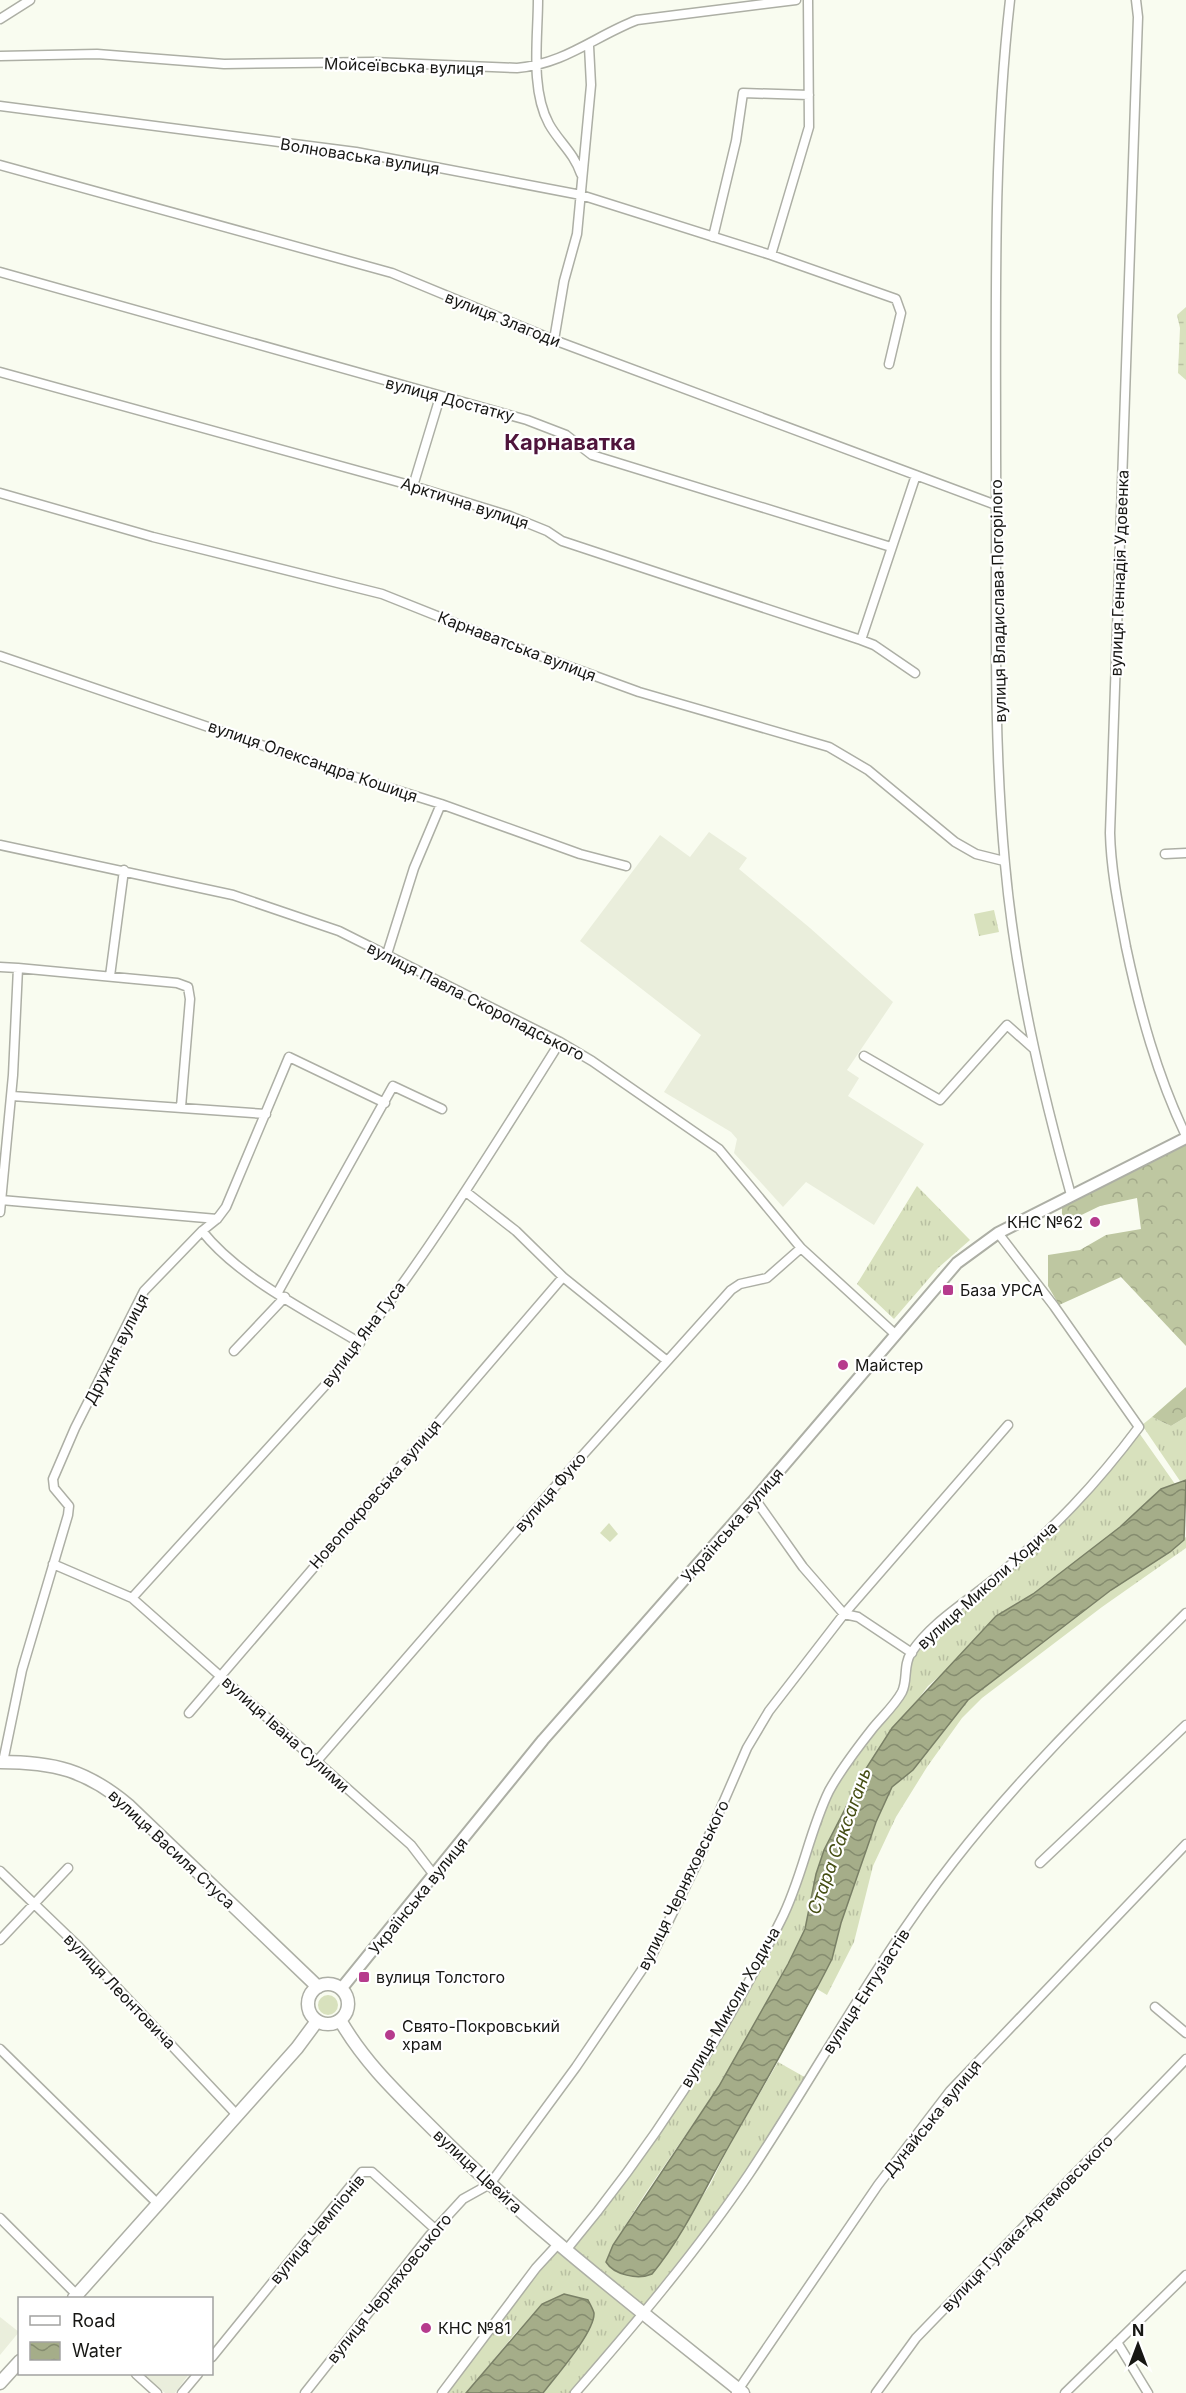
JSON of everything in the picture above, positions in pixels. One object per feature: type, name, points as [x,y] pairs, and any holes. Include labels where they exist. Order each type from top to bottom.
[{"type":"main road","name":"вулиця Василя Стуса","points":[[2,1762],[52,1765],[77,1772],[103,1785],[128,1805],[318,1987]]},
{"type":"main road","points":[[330,1984],[341,1989],[348,2005],[340,2020],[326,2024],[317,2021],[310,2013],[308,2004],[311,1994],[318,1987],[330,1984]]},
{"type":"main road","name":"вулиця Цвейга","points":[[340,2020],[371,2067],[490,2184],[739,2392]]},
{"type":"main road","points":[[76,2297],[317,2021]]},
{"type":"main road","points":[[0,2383],[18,2363]]},
{"type":"street","points":[[0,19],[30,0]]},
{"type":"street","points":[[538,0],[538,67],[544,113],[549,125],[576,159],[583,178]]},
{"type":"street","name":"Мойсеївська вулиця","points":[[0,56],[108,55],[224,64],[373,62],[497,69],[538,67],[589,46],[620,26],[637,20],[796,0]]},
{"type":"street","points":[[771,255],[808,127],[808,0]]},
{"type":"street","name":"вулиця Владислава Погорілого","points":[[1010,0],[1004,51],[999,184],[996,505],[996,621],[1004,861],[1034,1050],[1046,1106],[1071,1195]]},
{"type":"street","name":"вулиця Геннадія Удовенка","points":[[1136,0],[1138,17],[1110,833],[1111,873],[1149,1044],[1168,1097],[1186,1137]]},
{"type":"street","points":[[554,340],[564,281],[577,234],[592,69],[589,46]]},
{"type":"street","points":[[713,237],[736,141],[743,93],[809,95]]},
{"type":"street","name":"Волноваська вулиця","points":[[0,106],[356,152],[581,195],[771,255],[896,299],[901,313],[889,364]]},
{"type":"street","name":"вулиця Злагоди","points":[[0,165],[392,273],[554,340],[996,505]]},
{"type":"street","name":"вулиця Достатку","points":[[0,272],[536,424],[566,435],[592,455],[891,547]]},
{"type":"street","name":"Арктична вулиця","points":[[0,372],[413,486],[510,516],[547,531],[562,541],[874,645],[915,673]]},
{"type":"street","points":[[413,486],[440,397]]},
{"type":"street","points":[[861,640],[916,475]]},
{"type":"street","name":"Карнаватська вулиця","points":[[0,493],[153,537],[382,594],[510,645],[639,692],[829,747],[867,770],[955,842],[976,854],[1004,861]]},
{"type":"street","name":"вулиця Олександра Кошиця","points":[[0,656],[441,804],[571,851],[626,866]]},
{"type":"street","points":[[387,954],[414,868],[441,804]]},
{"type":"street","name":"вулиця Павла Скоропадського","points":[[0,845],[124,870],[233,896],[339,931],[560,1042],[592,1061],[719,1149],[801,1248],[895,1334]]},
{"type":"street","points":[[1165,854],[1186,853]]},
{"type":"street","points":[[110,976],[124,870]]},
{"type":"street","points":[[0,967],[110,976],[183,984],[188,987],[190,999],[181,1107]]},
{"type":"street","points":[[0,1212],[12,1096],[18,968]]},
{"type":"street","points":[[864,1056],[940,1100],[1007,1025],[1034,1050]]},
{"type":"street","name":"вулиця Яна Гуса","points":[[132,1599],[331,1379],[360,1343],[466,1192],[560,1042]]},
{"type":"street","name":"Дружня вулиця","points":[[2,1762],[16,1692],[69,1506],[54,1488],[53,1479],[67,1445],[144,1291],[202,1231],[217,1219],[226,1207],[289,1057],[385,1103]]},
{"type":"street","points":[[234,1352],[281,1294],[393,1086],[442,1109]]},
{"type":"street","points":[[12,1096],[267,1113]]},
{"type":"street","name":"Українська вулиця","points":[[341,1989],[543,1740],[755,1499],[957,1263],[998,1233],[1186,1137]]},
{"type":"street","points":[[466,1192],[516,1231],[563,1277],[666,1360]]},
{"type":"street","points":[[1,1200],[217,1219]]},
{"type":"street","points":[[202,1231],[213,1245],[281,1294],[360,1343]]},
{"type":"street","name":"вулиця Миколи Ходича","points":[[442,2393],[536,2268],[563,2246],[610,2199],[701,2062],[783,1918],[830,1790],[872,1729],[903,1691],[906,1663],[912,1653],[945,1618],[997,1577],[1072,1510],[1103,1476],[1139,1428],[1054,1306],[998,1233]]},
{"type":"street","name":"вулиця Фуко","points":[[316,1761],[666,1360],[731,1290],[740,1284],[767,1278],[801,1248]]},
{"type":"street","name":"Новопокровська вулиця","points":[[189,1713],[219,1675],[563,1277]]},
{"type":"street","name":"вулиця Черняховського","points":[[305,2393],[435,2229],[463,2199],[490,2184],[601,2032],[652,1955],[702,1852],[747,1748],[769,1711],[844,1614],[1008,1425]]},
{"type":"street","points":[[755,1499],[804,1567],[844,1614],[858,1617],[912,1653]]},
{"type":"street","points":[[53,1564],[132,1599]]},
{"type":"street","name":"вулиця Івана Сулими","points":[[132,1599],[411,1845],[434,1875]]},
{"type":"street","name":"вулиця Ентузіастів","points":[[575,2393],[646,2313],[748,2175],[843,2025],[953,1862],[1002,1802],[1186,1613]]},
{"type":"street","points":[[1040,1863],[1186,1725]]},
{"type":"street","name":"Дунайська вулиця","points":[[739,2392],[878,2184],[950,2091],[1186,1844]]},
{"type":"street","points":[[0,1940],[69,1868]]},
{"type":"street","name":"вулиця Леонтовича","points":[[0,1871],[79,1947],[237,2115]]},
{"type":"street","points":[[1155,2007],[1186,2033]]},
{"type":"street","points":[[0,2049],[157,2203]]},
{"type":"street","name":"вулиця Гулака-Артемовського","points":[[876,2393],[916,2338],[1186,2059]]},
{"type":"street","name":"вулиця Чемпіонів","points":[[213,2356],[362,2172],[372,2172],[435,2229]]},
{"type":"street","points":[[0,2218],[76,2297]]},
{"type":"street","points":[[1065,2393],[1186,2275]]},
{"type":"street","points":[[1117,2342],[1148,2393]]},
{"type":"street","points":[[138,2375],[157,2393]]},
{"type":"street","points":[[182,2393],[196,2375]]},
{"type":"shaded area","points":[[709,832],[747,858],[739,869],[893,1002],[847,1070],[859,1078],[848,1096],[924,1144],[874,1225],[806,1182],[783,1207],[734,1153],[737,1139],[731,1132],[664,1092],[701,1035],[580,941],[660,835],[690,857]]},
{"type":"shaded area","points":[[0,2317],[18,2333],[0,2355]]},
{"type":"shaded area","points":[[144,2375],[188,2375],[175,2393],[165,2393]]},
{"type":"green space","points":[[1186,307],[1186,380],[1178,373],[1180,328],[1177,315]]},
{"type":"green space","points":[[994,910],[999,932],[979,936],[974,914]]},
{"type":"green space","points":[[1186,1145],[1186,1346],[1121,1277],[1059,1305],[1048,1286],[1048,1255],[1080,1250],[1106,1235],[1141,1229],[1137,1198],[1100,1206],[1069,1221],[1062,1218],[1062,1207]]},
{"type":"green space","points":[[917,1186],[970,1240],[938,1268],[894,1319],[857,1284]]},
{"type":"green space","points":[[1186,1387],[1186,1417],[1171,1426],[1152,1417]]},
{"type":"green space","points":[[1152,1417],[1171,1426],[1186,1417],[1186,1480],[1180,1481],[1142,1425]]},
{"type":"green space","points":[[1137,1430],[1175,1484],[1161,1489],[1120,1527],[1033,1594],[996,1616],[949,1668],[928,1686],[865,1770],[824,1850],[816,1874],[805,1929],[788,1964],[719,2086],[645,2194],[613,2245],[606,2262],[682,2226],[710,2185],[728,2148],[778,2062],[808,2079],[748,2175],[646,2313],[575,2393],[543,2393],[580,2345],[594,2312],[518,2330],[466,2393],[442,2393],[549,2253],[567,2249],[701,2062],[783,1918],[830,1790],[903,1691],[906,1663],[923,1639],[1072,1510]]},
{"type":"green space","points":[[609,1523],[618,1534],[610,1542],[600,1533]]},
{"type":"green space","points":[[1186,1537],[1186,1548],[1102,1607],[982,1698],[962,1718],[927,1767],[896,1817],[873,1866],[854,1942],[827,1995],[817,1989],[832,1959],[841,1923],[876,1822],[892,1787],[913,1770],[968,1700],[1111,1590]]},
{"type":"green space","points":[[328,1995],[335,1998],[338,2005],[335,2012],[328,2015],[321,2012],[318,2005],[321,1998]]},
{"type":"water","name":"Стара Саксагань","points":[[1186,1480],[1184,1540],[1170,1552],[1111,1590],[968,1700],[913,1770],[892,1787],[876,1822],[841,1923],[832,1959],[694,2211],[652,2274],[633,2276],[615,2270],[606,2262],[613,2245],[719,2086],[788,1964],[805,1929],[816,1874],[824,1850],[865,1770],[892,1728],[996,1616],[1033,1594],[1120,1527],[1161,1489]]},
{"type":"water","points":[[564,2294],[588,2300],[594,2313],[593,2321],[565,2366],[543,2393],[466,2393],[542,2304]]},
{"type":"place","name":"КНС №62","points":[[1095,1222]]},
{"type":"place","name":"База УРСА","points":[[948,1290]]},
{"type":"place","name":"Майстер","points":[[843,1365]]},
{"type":"place","name":"вулиця Толстого","points":[[364,1977]]},
{"type":"place","name":"Свято-Покровський храм","points":[[390,2035]]},
{"type":"place","name":"КНС №81","points":[[426,2328]]},
{"type":"district","name":"Карнаватка","points":[[570,442]]}]
